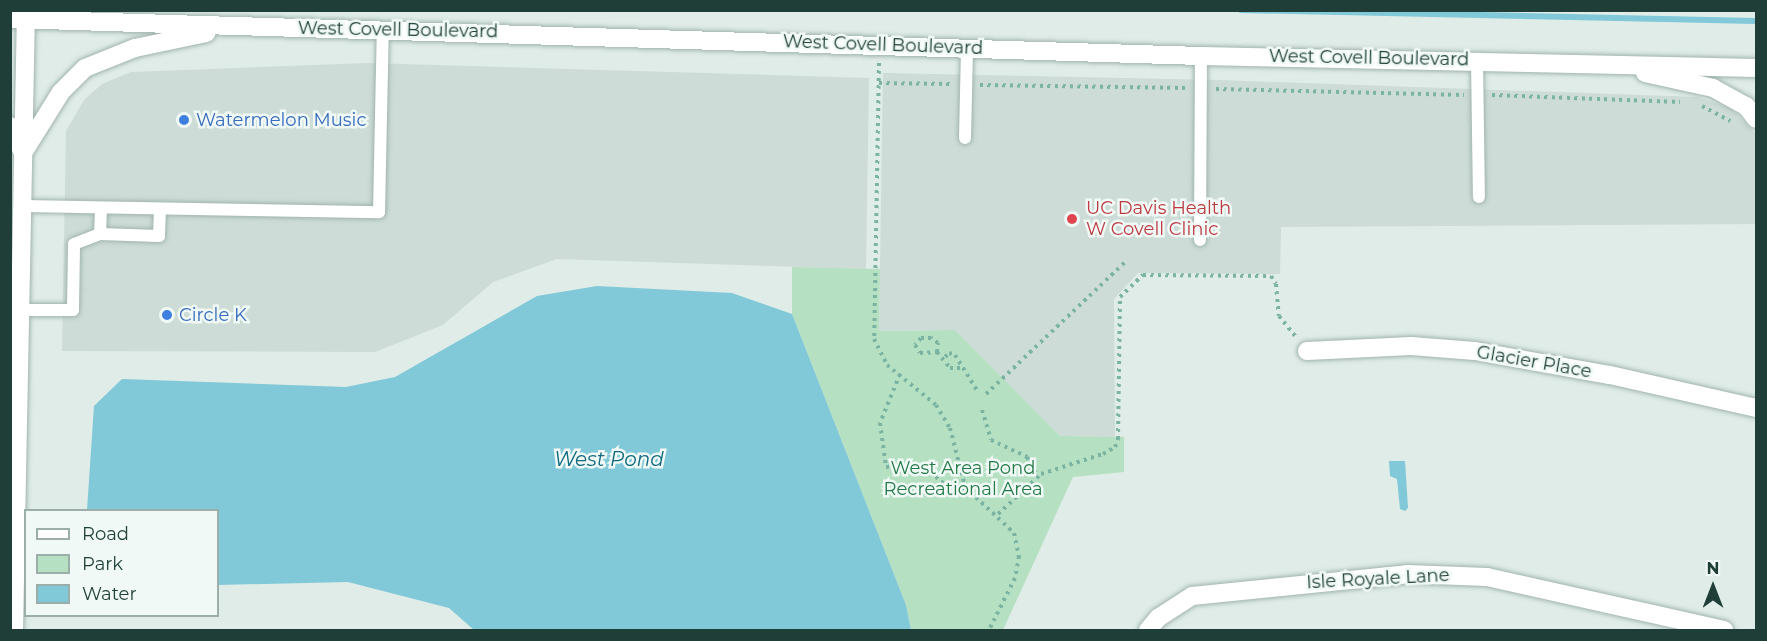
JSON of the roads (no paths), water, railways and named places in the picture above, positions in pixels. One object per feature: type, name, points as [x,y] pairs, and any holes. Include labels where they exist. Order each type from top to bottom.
[{"type":"main road","name":"West Covell Boulevard","points":[[21,17],[231,27],[383,28],[1201,56],[1477,60],[1756,68]]},
{"type":"main road","points":[[14,630],[14,461],[23,206],[21,17]]},
{"type":"main road","points":[[23,153],[61,92],[85,68],[135,48],[231,27]]},
{"type":"main road","points":[[1603,64],[1713,88],[1746,106],[1756,119]]},
{"type":"main road","points":[[10,126],[23,153]]},
{"type":"main road","name":"Glacier Place","points":[[1307,351],[1411,346],[1475,351],[1610,375],[1756,408]]},
{"type":"main road","name":"Isle Royale Lane","points":[[1148,630],[1158,618],[1192,596],[1407,574],[1487,577],[1724,630]]},
{"type":"lane","points":[[23,206],[379,213],[383,28]]},
{"type":"lane","points":[[965,138],[967,47]]},
{"type":"lane","points":[[1200,240],[1201,56]]},
{"type":"lane","points":[[1477,60],[1479,196]]},
{"type":"lane","points":[[100,234],[101,207]]},
{"type":"lane","points":[[20,310],[73,310],[74,244],[100,234],[159,236],[160,209]]},
{"type":"water","name":"West Pond","points":[[597,286],[732,293],[792,314],[906,605],[911,630],[474,630],[449,608],[348,582],[219,585],[219,509],[87,509],[94,406],[122,379],[346,387],[395,377],[537,296]]},
{"type":"water","points":[[1389,461],[1405,461],[1408,508],[1405,511],[1400,509],[1397,479],[1390,476]]},
{"type":"waterway","points":[[1241,10],[1756,21]]},
{"type":"place","name":"Watermelon Music","points":[[184,120]]},
{"type":"place","name":"UC Davis Health W Covell Clinic","points":[[1072,219]]},
{"type":"place","name":"Circle K","points":[[167,315]]},
{"type":"park label","name":"West Area Pond Recreational Area","points":[[963,479]]}]
